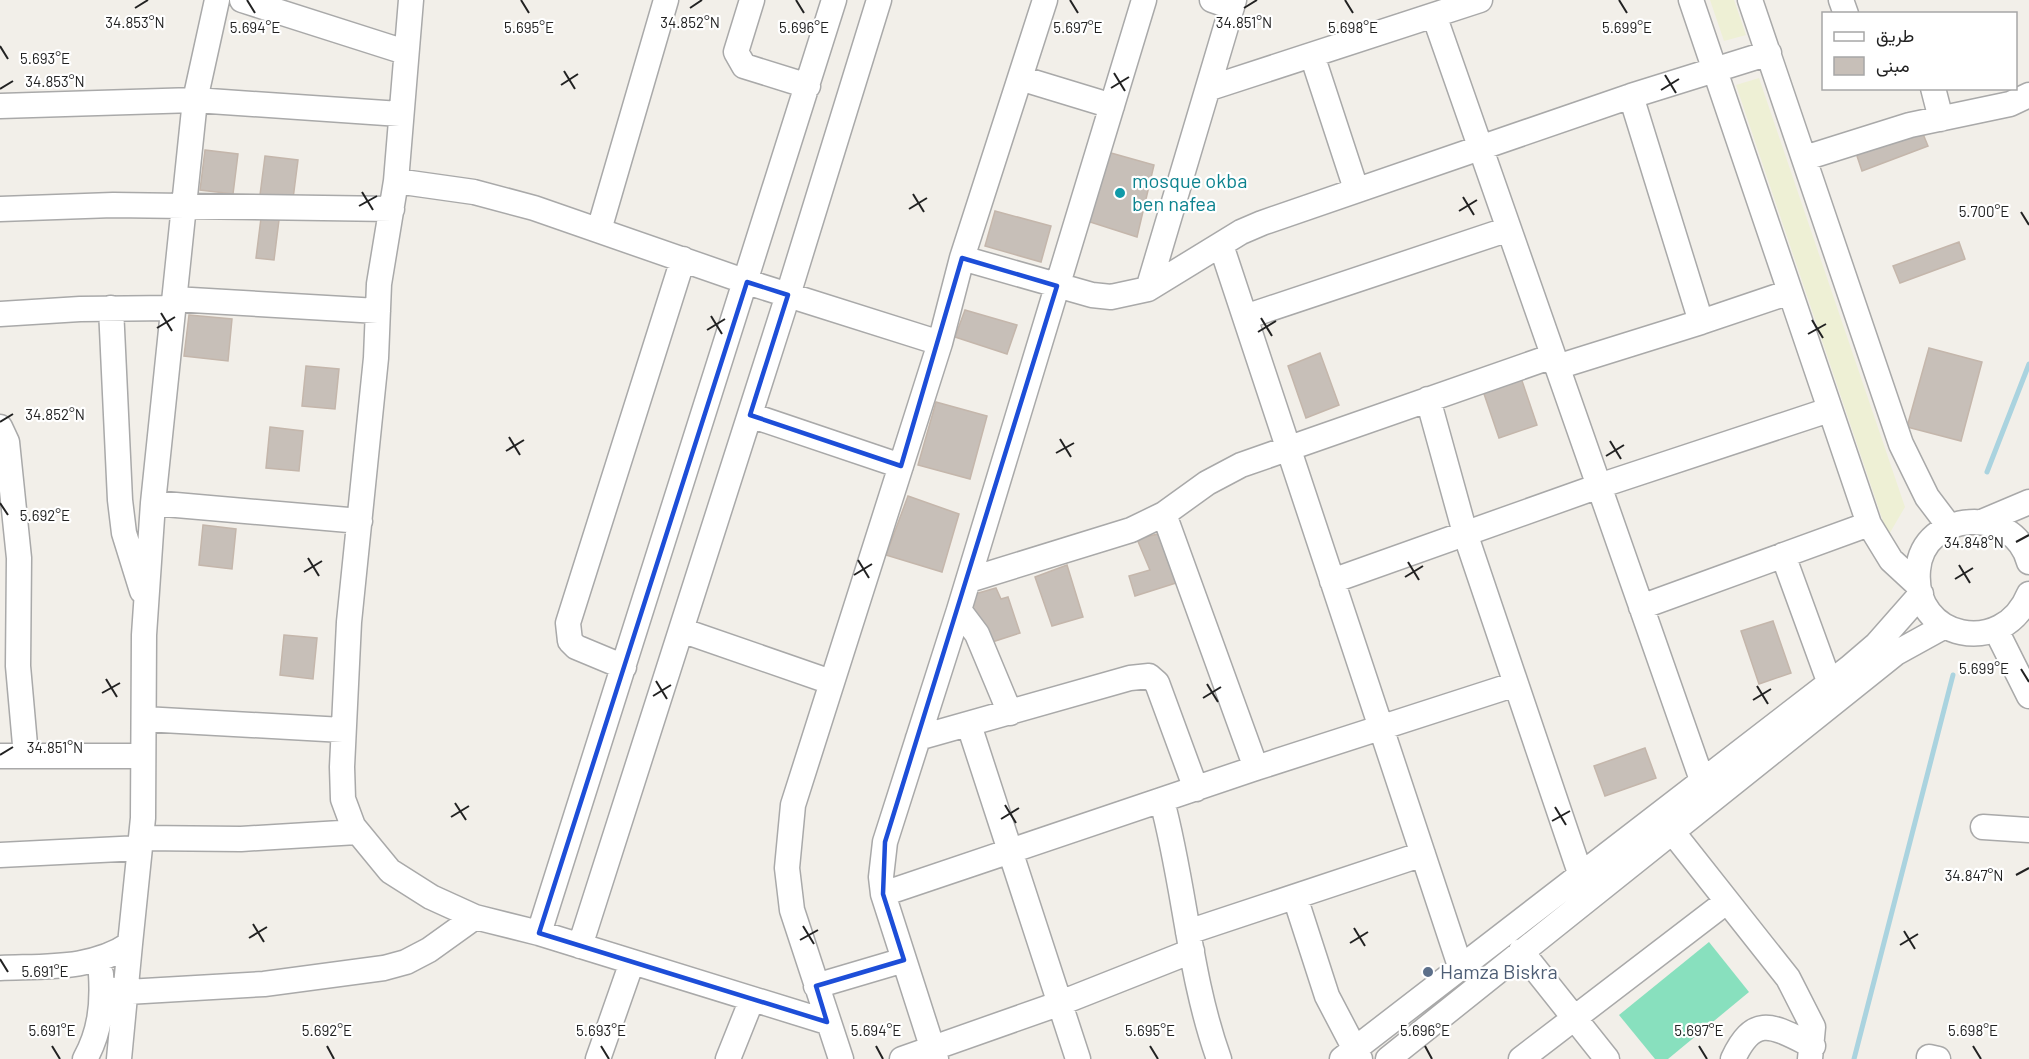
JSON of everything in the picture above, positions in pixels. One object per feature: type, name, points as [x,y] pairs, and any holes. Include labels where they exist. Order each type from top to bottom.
[{"type":"street","points":[[119,1059],[140,844],[146,605],[153,503],[195,100],[217,0]]},
{"type":"street","points":[[242,0],[405,52]]},
{"type":"street","points":[[411,0],[396,181],[379,284],[360,521],[349,622],[343,730],[343,799],[357,832],[390,871],[431,897],[475,917],[539,933],[827,1022]]},
{"type":"street","points":[[599,230],[666,0]]},
{"type":"street","points":[[752,0],[736,52],[739,60],[744,66],[807,86]]},
{"type":"street","points":[[539,933],[747,282],[834,0]]},
{"type":"street","points":[[580,946],[788,295],[879,0]]},
{"type":"street","points":[[840,1059],[792,910],[787,868],[794,805],[940,343],[962,258],[1045,0]]},
{"type":"street","points":[[934,1053],[883,894],[881,877],[885,842],[969,580],[1144,0]]},
{"type":"street","points":[[1210,88],[1444,8],[1480,0]]},
{"type":"street","points":[[1691,0],[1828,410],[1869,524],[1891,560],[1919,590],[1932,615],[1945,626],[1961,633],[1978,634],[1996,630],[2012,621],[2027,607]]},
{"type":"street","points":[[1750,0],[1901,444],[1927,497],[1949,526]]},
{"type":"street","points":[[1148,289],[1167,221],[1210,88],[1226,2]]},
{"type":"street","points":[[1444,8],[1480,147],[1702,780]]},
{"type":"street","points":[[962,258],[1057,286],[1111,297],[1148,289],[1262,223],[1631,96],[1769,53]]},
{"type":"street","points":[[1312,55],[1356,189]]},
{"type":"street","points":[[1020,78],[1112,106]]},
{"type":"street","points":[[1934,90],[1941,119]]},
{"type":"street","points":[[1805,158],[1871,136],[2010,104],[2029,95]]},
{"type":"street","points":[[1631,96],[1701,322]]},
{"type":"street","points":[[0,106],[195,100],[400,114]]},
{"type":"street","points":[[396,181],[474,192],[599,230],[747,282],[940,343]]},
{"type":"street","points":[[0,209],[113,205],[392,209]]},
{"type":"street","points":[[1245,317],[1509,229]]},
{"type":"street","points":[[1221,245],[1460,966]]},
{"type":"street","points":[[624,666],[576,647],[570,641],[568,623],[683,260]]},
{"type":"street","points":[[969,580],[1131,530],[1164,514],[1222,473],[1428,399],[1555,361],[1701,322],[1790,292]]},
{"type":"street","points":[[0,314],[174,304],[378,311]]},
{"type":"street","points":[[111,308],[120,500],[124,533],[146,605]]},
{"type":"street","points":[[1428,399],[1465,533],[1580,873]]},
{"type":"street","points":[[1332,581],[1599,486],[1828,410]]},
{"type":"street","points":[[750,415],[901,466]]},
{"type":"street","points":[[0,427],[7,442],[20,558],[18,666],[26,756]]},
{"type":"street","points":[[1984,521],[2029,502]]},
{"type":"street","points":[[153,503],[360,521]]},
{"type":"street","points":[[1164,514],[1256,768]]},
{"type":"street","points":[[1381,1028],[1397,1056],[1521,951],[1664,823],[1702,780],[1830,684],[1877,644],[1919,590],[1918,567],[1924,551],[1935,536],[1949,526],[1966,521],[1984,521],[2002,526],[2016,538],[2029,562]]},
{"type":"street","points":[[1641,607],[1869,524]]},
{"type":"street","points":[[1783,555],[1830,684]]},
{"type":"street","points":[[959,610],[977,634],[1010,713]]},
{"type":"street","points":[[1295,897],[1327,996],[1352,1056],[1381,1028],[1580,873],[1664,823],[1896,653],[1945,626]]},
{"type":"street","points":[[681,630],[831,682]]},
{"type":"street","points":[[1996,630],[2029,696]]},
{"type":"street","points":[[918,738],[1130,678],[1149,675],[1157,683],[1196,789]]},
{"type":"street","points":[[883,894],[1256,768],[1516,684]]},
{"type":"street","points":[[144,719],[343,730]]},
{"type":"street","points":[[969,725],[1058,1004],[1078,1059]]},
{"type":"street","points":[[0,756],[144,756]]},
{"type":"street","points":[[1162,801],[1174,844],[1190,942],[1206,1017],[1219,1059]]},
{"type":"street","points":[[1664,823],[1792,986],[1813,1028],[1811,1053],[1773,1029],[1761,1027],[1743,1038],[1733,1059]]},
{"type":"street","points":[[1983,827],[2029,830]]},
{"type":"street","points":[[0,855],[140,844],[357,832]]},
{"type":"street","points":[[902,1059],[934,1053],[1058,1004],[1190,942],[1295,897],[1423,854]]},
{"type":"street","points":[[1521,1059],[1575,1020],[1726,902]]},
{"type":"street","points":[[102,988],[127,992],[264,984],[384,968],[406,962],[429,950],[475,917]]},
{"type":"street","points":[[0,968],[100,960],[130,944]]},
{"type":"street","points":[[1521,951],[1607,1059]]},
{"type":"street","points":[[85,1059],[99,1028],[102,988],[100,960]]},
{"type":"street","points":[[816,986],[904,960]]},
{"type":"street","points":[[598,1059],[632,962]]},
{"type":"street","points":[[728,1059],[752,999]]},
{"type":"highlighted area","points":[[962,258],[1057,286],[885,842],[883,894],[904,960],[816,986],[827,1022],[539,933],[747,282],[788,295],[750,415],[901,466]]},
{"type":"green space","points":[[1710,0],[1734,0],[1746,35],[1724,41]]},
{"type":"green space","points":[[1759,78],[1905,507],[1888,536],[1736,85]]},
{"type":"green space","points":[[1709,942],[1749,992],[1668,1059],[1655,1059],[1619,1015]]},
{"type":"building","points":[[1921,129],[1928,146],[1862,171],[1856,153]]},
{"type":"building","points":[[205,150],[238,154],[233,194],[200,190]]},
{"type":"building","name":"mosque okba ben nafea","points":[[1104,151],[1154,165],[1137,237],[1084,220]]},
{"type":"building","points":[[265,156],[298,160],[293,199],[260,195]]},
{"type":"building","points":[[995,211],[1051,226],[1041,262],[985,246]]},
{"type":"building","points":[[261,218],[279,220],[274,260],[256,258]]},
{"type":"building","points":[[1959,242],[1965,259],[1900,283],[1893,266]]},
{"type":"building","points":[[965,310],[1017,325],[1007,354],[955,337]]},
{"type":"building","points":[[189,315],[232,319],[228,361],[184,356]]},
{"type":"building","points":[[1929,348],[1982,362],[1961,441],[1907,427]]},
{"type":"building","points":[[1320,353],[1339,405],[1306,418],[1288,366]]},
{"type":"building","points":[[306,366],[339,369],[335,409],[302,406]]},
{"type":"building","points":[[1519,372],[1537,425],[1499,438],[1481,385]]},
{"type":"building","points":[[936,402],[987,416],[970,479],[918,465]]},
{"type":"building","points":[[270,427],[303,431],[299,471],[266,468]]},
{"type":"building","points":[[908,496],[959,514],[942,572],[886,555]]},
{"type":"building","points":[[203,525],[236,529],[232,569],[199,565]]},
{"type":"building","points":[[1158,534],[1176,583],[1135,596],[1129,576],[1150,570],[1137,539]]},
{"type":"building","points":[[1067,565],[1083,617],[1052,626],[1035,577]]},
{"type":"building","points":[[996,588],[1001,599],[1008,597],[1020,633],[986,644],[968,596]]},
{"type":"building","points":[[1773,621],[1791,673],[1759,684],[1741,631]]},
{"type":"building","points":[[284,635],[317,638],[313,679],[280,675]]},
{"type":"building","points":[[1645,748],[1656,778],[1605,796],[1594,766]]},
{"type":"waterway","points":[[1987,472],[2029,364]]},
{"type":"waterway","points":[[1854,1059],[1953,675]]},
{"type":"place","name":"mosque okba ben nafea","points":[[1120,193]]},
{"type":"place","name":"Hamza Biskra","points":[[1428,972]]}]
